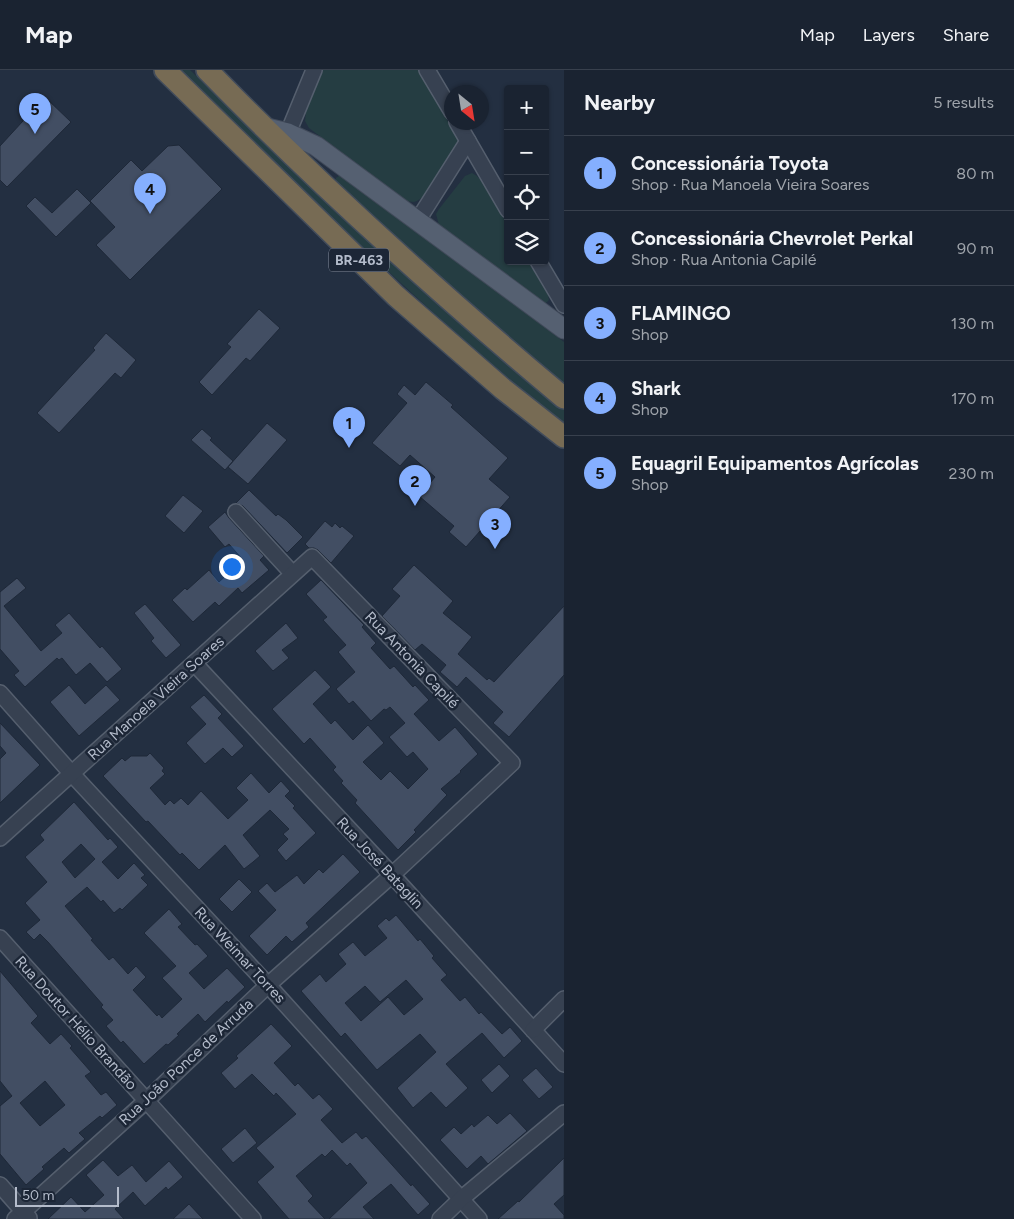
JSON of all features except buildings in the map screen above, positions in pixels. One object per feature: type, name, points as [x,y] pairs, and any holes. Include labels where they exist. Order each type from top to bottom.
[{"type":"highway","name":"BR-463","points":[[165,70],[396,296],[503,389],[564,438]]},
{"type":"highway","name":"BR-463","points":[[207,70],[263,128],[346,206],[475,323],[564,398]]},
{"type":"main road","points":[[263,128],[288,133],[316,146],[564,329]]},
{"type":"street","points":[[288,133],[314,70]]},
{"type":"street","points":[[427,70],[444,99]]},
{"type":"street","points":[[461,130],[504,203]]},
{"type":"street","points":[[418,220],[468,142]]},
{"type":"street","points":[[275,179],[295,158]]},
{"type":"street","points":[[540,265],[564,305]]},
{"type":"street","points":[[236,512],[292,573]]},
{"type":"street","name":"Rua Manoela Vieira Soares","points":[[0,838],[312,557]]},
{"type":"street","name":"Rua Antonia Capilé","points":[[312,557],[512,763]]},
{"type":"street","name":"Rua José Bataglin","points":[[194,663],[392,875],[564,1064]]},
{"type":"street","name":"Rua Weimar Torres","points":[[0,693],[72,774],[268,985],[479,1219]]},
{"type":"street","name":"Rua João Ponce de Arruda","points":[[22,1217],[268,985],[392,875],[512,763]]},
{"type":"street","name":"Rua Doutor Hélio Brandão","points":[[0,938],[253,1219]]},
{"type":"street","points":[[533,1030],[564,999]]},
{"type":"street","points":[[440,1219],[460,1199],[564,1113]]},
{"type":"street","points":[[0,1185],[22,1217]]},
{"type":"green space","points":[[178,70],[190,70],[280,157],[564,410],[564,423],[491,364],[421,302]]},
{"type":"green space","points":[[323,70],[418,70],[444,115],[444,130],[453,130],[459,145],[426,194],[414,202],[408,201],[309,128],[305,121],[306,111]]},
{"type":"green space","points":[[472,173],[482,181],[504,219],[504,265],[530,265],[548,295],[549,300],[545,304],[439,225],[436,214],[465,176]]},
{"type":"green space","points":[[340,175],[346,177],[564,342],[564,386],[468,304],[336,183],[336,178]]},
{"type":"place","name":"Equagril Equipamentos Agrícolas","points":[[35,134]]},
{"type":"place","name":"Shark","points":[[150,214]]},
{"type":"place","name":"Concessionária Toyota","points":[[349,448]]},
{"type":"place","name":"Concessionária Chevrolet Perkal","points":[[415,506]]},
{"type":"place","name":"FLAMINGO","points":[[495,549]]}]
